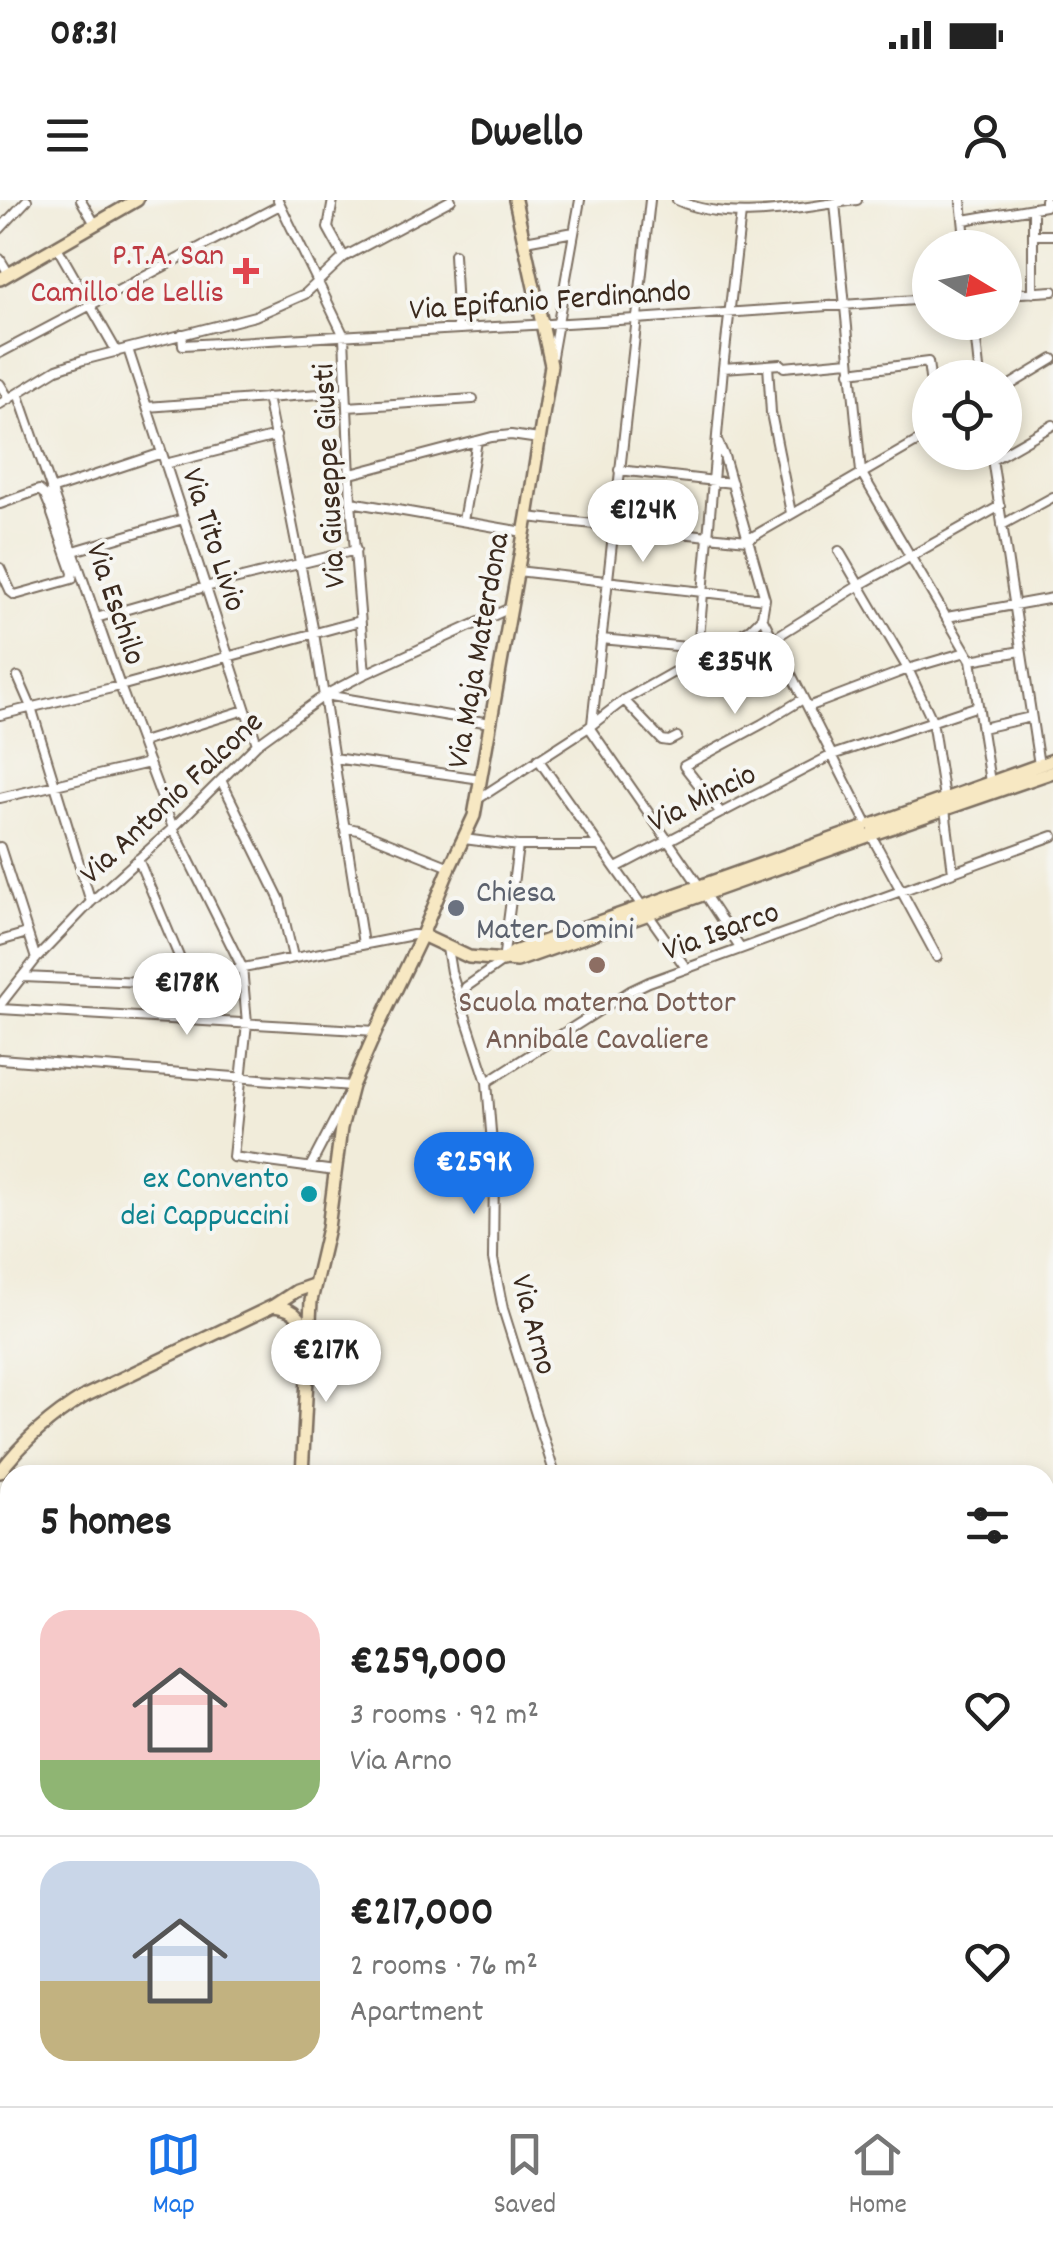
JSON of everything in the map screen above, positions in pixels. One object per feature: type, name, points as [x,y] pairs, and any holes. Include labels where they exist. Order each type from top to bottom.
[{"type":"main road","points":[[4,276],[137,200]]},
{"type":"main road","name":"Via Maja Materdona","points":[[302,1465],[311,1300],[324,1246],[341,1128],[376,1031],[474,816],[527,517],[550,365],[514,200]]},
{"type":"main road","points":[[944,804],[990,782],[1053,760]]},
{"type":"main road","points":[[422,936],[469,957],[518,961],[869,830],[1053,772]]},
{"type":"main road","points":[[6,1465],[33,1434],[86,1396],[314,1285]]},
{"type":"main road","points":[[273,1306],[287,1308],[311,1300]]},
{"type":"main road","points":[[287,1308],[309,1334]]},
{"type":"street","points":[[0,229],[27,200]]},
{"type":"street","points":[[81,200],[94,224]]},
{"type":"street","points":[[333,200],[328,228],[344,257]]},
{"type":"street","points":[[0,404],[57,368],[254,316],[305,294],[344,257],[437,203],[451,200]]},
{"type":"street","name":"Via Maja Materdona","points":[[550,365],[580,200]]},
{"type":"street","points":[[650,200],[590,726],[740,948]]},
{"type":"street","points":[[677,200],[692,207],[741,214],[857,200]]},
{"type":"street","points":[[961,200],[965,230]]},
{"type":"street","points":[[964,220],[1045,206],[1045,200]]},
{"type":"street","points":[[0,353],[279,202]]},
{"type":"street","name":"Via Giuseppe Giusti","points":[[279,202],[344,336],[351,502],[365,674]]},
{"type":"street","points":[[835,202],[861,472],[969,656],[990,782]]},
{"type":"street","points":[[1033,292],[1034,208]]},
{"type":"street","points":[[697,662],[741,214]]},
{"type":"street","points":[[524,242],[574,232]]},
{"type":"street","points":[[1033,235],[1053,235]]},
{"type":"street","points":[[56,247],[117,352]]},
{"type":"street","points":[[454,254],[458,329]]},
{"type":"street","points":[[0,258],[4,276]]},
{"type":"street","points":[[1022,293],[1053,291]]},
{"type":"street","name":"Via Epifanio Ferdinando","points":[[182,334],[183,345],[912,300]]},
{"type":"street","name":"Via Tito Livio","points":[[128,349],[256,744]]},
{"type":"street","points":[[723,368],[849,361]]},
{"type":"street","points":[[850,372],[912,364]]},
{"type":"street","points":[[768,365],[770,412],[791,513]]},
{"type":"street","points":[[1022,379],[1050,365]]},
{"type":"street","points":[[0,384],[9,399]]},
{"type":"street","points":[[147,406],[346,392]]},
{"type":"street","name":"Via Eschilo","points":[[18,393],[56,513],[74,551],[173,828],[242,966]]},
{"type":"street","points":[[268,398],[325,695],[363,944]]},
{"type":"street","points":[[347,407],[473,399]]},
{"type":"street","points":[[1022,440],[1053,424]]},
{"type":"street","points":[[351,474],[477,441],[511,435],[540,439]]},
{"type":"street","points":[[166,464],[276,436]]},
{"type":"street","points":[[478,799],[624,700],[750,630],[762,616],[764,599],[716,438]]},
{"type":"street","points":[[462,521],[477,441]]},
{"type":"street","points":[[527,517],[748,540],[912,444]]},
{"type":"street","points":[[51,490],[162,454]]},
{"type":"street","points":[[619,470],[732,483]]},
{"type":"street","points":[[994,470],[1039,765]]},
{"type":"street","points":[[0,504],[39,490],[45,495],[56,513],[73,573],[72,579],[15,595],[0,568]]},
{"type":"street","points":[[1002,525],[1053,497]]},
{"type":"street","points":[[351,502],[524,532]]},
{"type":"street","points":[[774,639],[858,586],[1000,506]]},
{"type":"street","points":[[74,551],[183,519]]},
{"type":"street","points":[[96,618],[356,550]]},
{"type":"street","points":[[839,551],[908,670],[932,720],[953,872]]},
{"type":"street","points":[[516,572],[764,599]]},
{"type":"street","points":[[947,617],[1053,598]]},
{"type":"street","name":"Via Antonio Falcone","points":[[0,1007],[36,959],[256,744],[325,695],[510,608]]},
{"type":"street","points":[[762,616],[937,957]]},
{"type":"street","points":[[0,715],[360,621]]},
{"type":"street","points":[[601,638],[698,648]]},
{"type":"street","points":[[721,813],[684,766],[806,703],[908,670],[969,656],[1021,651]]},
{"type":"street","points":[[18,677],[92,902]]},
{"type":"street","points":[[325,695],[490,723]]},
{"type":"street","points":[[624,700],[662,740],[678,737]]},
{"type":"street","name":"Via Mincio","points":[[616,868],[832,755],[978,706]]},
{"type":"street","points":[[142,742],[244,710]]},
{"type":"street","points":[[982,728],[1031,717]]},
{"type":"street","points":[[334,758],[480,779]]},
{"type":"street","points":[[538,759],[686,968]]},
{"type":"street","points":[[0,798],[149,763]]},
{"type":"street","points":[[221,780],[280,900],[293,957]]},
{"type":"street","points":[[344,827],[450,868]]},
{"type":"street","name":"Via Isarco","points":[[486,1082],[630,991],[1053,836]]},
{"type":"street","points":[[464,839],[518,846],[600,846]]},
{"type":"street","points":[[460,1000],[466,988],[503,961],[518,846]]},
{"type":"street","points":[[0,848],[4,876],[36,959]]},
{"type":"street","points":[[138,859],[188,978]]},
{"type":"street","points":[[0,941],[28,933]]},
{"type":"street","points":[[23,976],[166,983],[422,936]]},
{"type":"street","name":"Via Arno","points":[[447,948],[450,972],[486,1082],[494,1169],[493,1259],[503,1308],[552,1465]]},
{"type":"street","points":[[242,966],[247,1023],[233,1157],[335,1171]]},
{"type":"street","points":[[0,1007],[376,1031]]},
{"type":"street","points":[[0,1060],[352,1090]]},
{"type":"street","points":[[310,1167],[352,1090]]},
{"type":"place","name":"P.T.A. San Camillo de Lellis","points":[[246,271]]},
{"type":"place","name":"Chiesa Mater Domini","points":[[456,908]]},
{"type":"place","name":"Scuola materna Dottor Annibale Cavaliere","points":[[597,965]]},
{"type":"place","name":"ex Convento dei Cappuccini","points":[[309,1194]]}]
